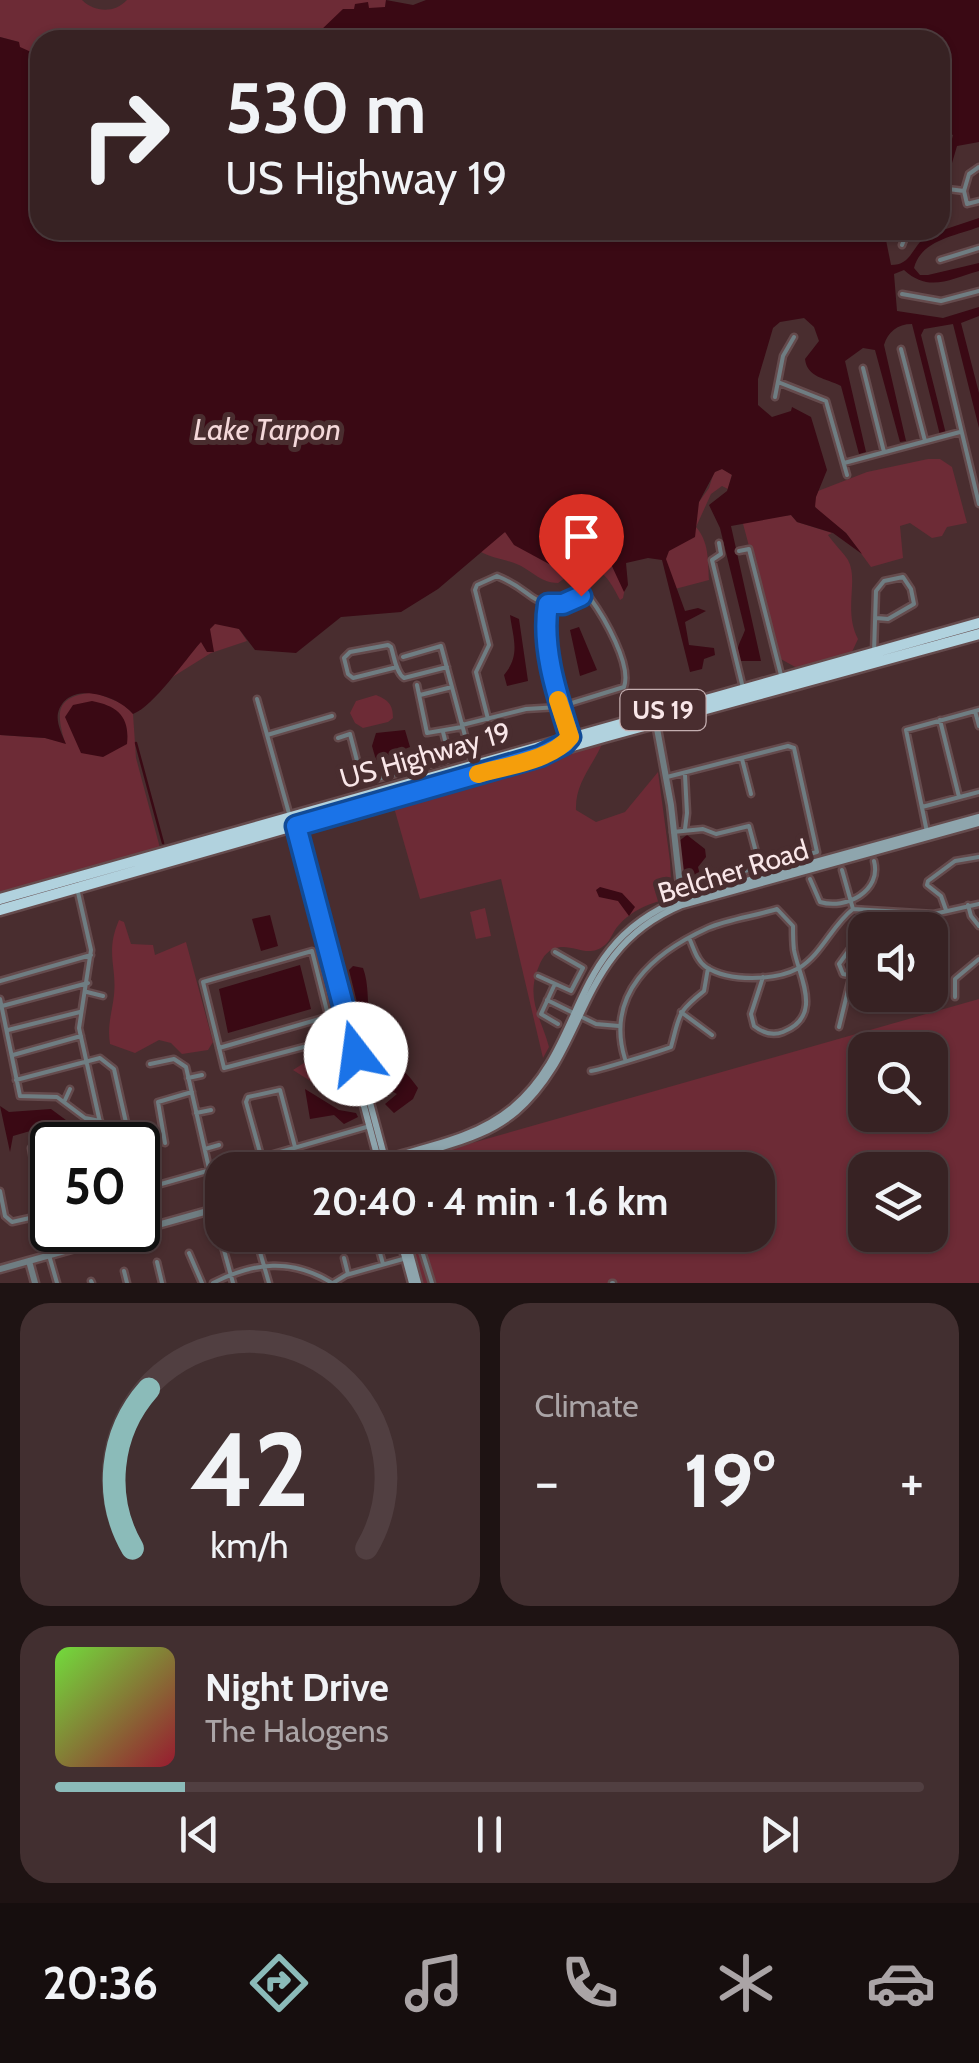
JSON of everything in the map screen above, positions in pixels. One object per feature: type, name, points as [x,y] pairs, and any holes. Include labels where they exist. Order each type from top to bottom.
[{"type":"highway","points":[[878,656],[979,623]]},
{"type":"highway","points":[[936,646],[960,628]]},
{"type":"highway","name":"US Highway 19","points":[[0,905],[27,892],[154,866],[483,767],[511,754],[712,707],[782,677],[979,634]]},
{"type":"highway","name":"US Highway 19","points":[[607,731],[691,702],[830,675],[878,656]]},
{"type":"highway","points":[[744,693],[795,674]]},
{"type":"highway","points":[[656,723],[691,702]]},
{"type":"highway","name":"US Highway 19","points":[[0,905],[46,897],[120,865],[192,844],[407,794],[476,769],[540,756],[569,740]]},
{"type":"highway","points":[[154,866],[190,851],[192,844]]},
{"type":"main road","name":"Belcher Road","points":[[428,1152],[468,1140],[516,1111],[550,1070],[575,1014],[602,968],[648,922],[681,902],[850,850],[979,820]]},
{"type":"main road","name":"Belcher Road","points":[[681,902],[979,820]]},
{"type":"main road","points":[[292,823],[325,965],[379,1152]]},
{"type":"main road","points":[[325,965],[380,1152]]},
{"type":"main road","points":[[406,1252],[415,1283]]},
{"type":"street","points":[[979,167],[968,174],[964,191],[967,204],[979,202]]},
{"type":"street","points":[[950,189],[964,191]]},
{"type":"street","points":[[902,246],[904,240]]},
{"type":"street","points":[[940,260],[979,248]]},
{"type":"street","points":[[902,294],[941,301],[979,290]]},
{"type":"street","points":[[775,397],[783,356],[794,337]]},
{"type":"street","points":[[939,337],[979,504]]},
{"type":"street","points":[[901,349],[925,441]]},
{"type":"street","points":[[863,368],[884,452]]},
{"type":"street","points":[[778,382],[826,401],[846,475]]},
{"type":"street","points":[[844,462],[960,432]]},
{"type":"street","points":[[719,543],[721,554],[712,560],[744,693]]},
{"type":"street","points":[[738,550],[748,549],[782,677]]},
{"type":"street","points":[[417,685],[429,734],[622,689],[627,682],[614,638],[590,598],[581,596],[563,604],[548,604],[501,577],[491,576],[477,585],[490,645],[476,672],[488,718]]},
{"type":"street","points":[[876,618],[888,619],[914,604],[903,577],[888,579],[876,591],[876,618],[878,656]]},
{"type":"street","points":[[548,604],[546,636],[569,740]]},
{"type":"street","points":[[397,667],[352,678],[344,658],[350,652],[388,645],[404,678],[447,667]]},
{"type":"street","points":[[403,656],[441,646],[476,769]]},
{"type":"street","points":[[420,696],[452,687]]},
{"type":"street","points":[[258,699],[292,823]]},
{"type":"street","points":[[927,832],[906,730],[977,711],[979,726]]},
{"type":"street","points":[[267,736],[332,716]]},
{"type":"street","points":[[940,720],[959,797]]},
{"type":"street","points":[[656,723],[667,778],[681,902]]},
{"type":"street","points":[[338,738],[350,734],[366,782],[449,758],[443,732]]},
{"type":"street","points":[[667,778],[788,746],[794,748],[817,852],[690,886]]},
{"type":"street","points":[[742,760],[751,794]]},
{"type":"street","points":[[684,830],[688,812],[685,775]]},
{"type":"street","points":[[922,807],[979,792]]},
{"type":"street","points":[[672,832],[704,830],[716,834],[748,826],[760,867]]},
{"type":"street","points":[[946,911],[940,896],[927,886],[928,881],[955,861],[979,858]]},
{"type":"street","points":[[810,878],[822,903],[829,904],[872,888],[874,861]]},
{"type":"street","points":[[842,870],[853,909]]},
{"type":"street","points":[[0,999],[19,1095],[64,1100],[85,1118],[100,1120],[81,1036],[80,1012],[87,992],[91,955],[76,883]]},
{"type":"street","points":[[937,912],[979,904]]},
{"type":"street","points":[[968,905],[979,926]]},
{"type":"street","points":[[853,909],[893,912]]},
{"type":"street","points":[[690,940],[700,962],[708,968],[726,974],[763,977],[800,967],[853,909]]},
{"type":"street","points":[[624,1059],[618,1026],[623,1004],[640,976],[668,950],[710,927],[777,910],[793,926],[794,952],[806,982],[806,1006],[798,1024],[779,1034],[763,1033],[754,1026],[752,1014],[763,977]]},
{"type":"street","points":[[310,951],[325,965],[334,1039],[223,1068],[204,982],[310,951]]},
{"type":"street","points":[[848,951],[840,964],[848,976]]},
{"type":"street","points":[[538,976],[571,991],[584,968],[555,952]]},
{"type":"street","points":[[0,981],[91,955]]},
{"type":"street","points":[[955,997],[955,978],[979,959]]},
{"type":"street","points":[[590,1071],[671,1047],[674,1024],[704,991],[708,968]]},
{"type":"street","points":[[2,1006],[88,983]]},
{"type":"street","points":[[555,984],[542,1014],[558,1024]]},
{"type":"street","points":[[840,1027],[848,991]]},
{"type":"street","points":[[87,992],[103,996]]},
{"type":"street","points":[[548,1000],[604,1026],[618,1026]]},
{"type":"street","points":[[6,1031],[80,1012]]},
{"type":"street","points":[[681,1012],[712,1035]]},
{"type":"street","points":[[218,1048],[330,1016]]},
{"type":"street","points":[[12,1055],[81,1036]]},
{"type":"street","points":[[16,1080],[100,1058],[113,1067],[126,1122]]},
{"type":"street","points":[[150,1064],[174,1059],[185,1066],[205,1153]]},
{"type":"street","points":[[188,1078],[202,1074]]},
{"type":"street","points":[[64,1100],[70,1089]]},
{"type":"street","points":[[295,1147],[282,1093],[276,1089],[248,1097],[259,1154],[263,1156],[370,1126]]},
{"type":"street","points":[[166,1143],[157,1106],[161,1099],[192,1092]]},
{"type":"street","points":[[196,1112],[211,1110]]},
{"type":"street","points":[[204,1149],[219,1146]]},
{"type":"street","points":[[160,1184],[205,1171]]},
{"type":"street","points":[[0,1191],[8,1220],[16,1223],[30,1219]]},
{"type":"street","points":[[0,1269],[205,1212]]},
{"type":"street","points":[[49,1252],[57,1283]]},
{"type":"street","points":[[224,1252],[233,1283]]},
{"type":"street","points":[[259,1252],[269,1283]]},
{"type":"street","points":[[380,1252],[383,1264]]},
{"type":"street","points":[[423,1252],[432,1283]]},
{"type":"street","points":[[189,1253],[202,1283]]},
{"type":"street","points":[[344,1258],[348,1274]]},
{"type":"street","points":[[213,1283],[263,1267],[291,1266],[332,1283],[348,1274],[408,1258]]},
{"type":"street","points":[[29,1261],[35,1283]]},
{"type":"street","points":[[157,1262],[162,1283]]},
{"type":"street","points":[[124,1271],[127,1283]]},
{"type":"shaded area","points":[[0,0],[82,0],[104,10],[127,0],[386,0],[385,9],[353,14],[331,30],[30,30],[30,54],[16,48],[19,42],[0,37]]},
{"type":"shaded area","points":[[940,459],[952,467],[967,523],[947,527],[942,536],[932,538],[910,523],[900,526],[903,558],[871,567],[846,533],[817,510],[813,502],[818,491],[867,472]]},
{"type":"shaded area","points":[[722,469],[732,474],[728,489],[722,486],[711,494],[696,527],[706,545],[709,580],[675,589],[663,552],[709,488],[714,472]]},
{"type":"shaded area","points":[[791,515],[797,522],[832,533],[828,535],[848,560],[852,617],[858,639],[851,654],[797,668],[779,658],[742,520]]},
{"type":"shaded area","points":[[505,532],[560,554],[614,555],[625,588],[623,598],[620,600],[607,579],[595,569],[579,570],[552,583],[519,565],[479,551]]},
{"type":"shaded area","points":[[222,620],[239,629],[247,641],[211,653],[158,686],[208,626]]},
{"type":"shaded area","points":[[94,692],[123,704],[133,714],[136,758],[160,848],[0,894],[0,735],[65,743],[61,707],[72,698]]},
{"type":"shaded area","points":[[376,695],[389,703],[393,718],[363,728],[350,713],[356,701]]},
{"type":"shaded area","points":[[602,744],[581,783],[576,810],[596,822],[625,812],[658,772],[672,898],[630,915],[599,949],[561,947],[545,956],[534,988],[549,1047],[543,1058],[501,879],[420,899],[393,804]]},
{"type":"shaded area","points":[[485,908],[491,936],[476,939],[470,912]]},
{"type":"shaded area","points":[[119,920],[124,922],[131,944],[153,945],[155,955],[186,942],[213,1042],[208,1050],[182,1054],[171,1043],[159,1040],[135,1053],[110,1044],[115,985],[112,950]]},
{"type":"shaded area","points":[[979,999],[979,1283],[422,1283],[414,1252],[775,1252],[775,1152],[440,1152],[848,1036],[848,1132],[948,1132],[948,1032],[863,1032],[933,1012],[948,1012],[948,1008]]},
{"type":"shaded area","points":[[329,1059],[333,1063],[345,1061],[355,1103],[339,1099],[293,1070],[304,1063]]},
{"type":"water","points":[[386,0],[413,5],[426,0],[979,0],[979,142],[957,146],[950,170],[950,30],[321,30],[343,9],[354,9],[355,4],[368,2],[369,8],[385,7]]},
{"type":"water","name":"Lake Tarpon","points":[[0,37],[19,42],[20,47],[30,52],[30,240],[886,240],[891,265],[903,262],[922,240],[943,240],[931,245],[918,259],[914,268],[920,275],[979,263],[979,271],[931,283],[904,270],[894,274],[897,311],[943,318],[979,307],[979,316],[961,323],[979,393],[979,428],[953,324],[924,329],[921,335],[946,434],[940,435],[912,324],[894,330],[884,345],[906,441],[900,442],[875,350],[863,348],[845,361],[866,452],[859,454],[841,386],[813,374],[807,365],[805,359],[819,341],[814,327],[804,318],[780,322],[773,328],[758,379],[758,405],[772,417],[791,411],[792,407],[811,417],[827,470],[815,507],[846,533],[862,554],[833,533],[797,522],[791,515],[731,526],[761,661],[740,661],[738,656],[745,630],[720,528],[709,505],[727,491],[732,475],[722,469],[715,472],[699,502],[695,537],[669,551],[666,559],[685,611],[706,611],[685,622],[689,645],[714,648],[715,655],[704,659],[702,669],[690,672],[662,560],[648,558],[626,563],[628,585],[624,592],[610,562],[572,557],[549,564],[514,545],[505,532],[438,589],[401,612],[341,617],[296,653],[255,650],[239,629],[215,624],[210,629],[214,652],[207,652],[201,642],[159,693],[133,714],[105,696],[82,693],[71,696],[58,713],[66,744],[45,738],[0,735]]},
{"type":"water","name":"Lake Tarpon","points":[[979,218],[979,227],[950,237],[950,228]]},
{"type":"water","points":[[510,615],[519,619],[528,681],[507,686],[504,675],[513,660],[514,646]]},
{"type":"water","points":[[579,627],[597,670],[580,676],[570,630]]},
{"type":"water","points":[[92,701],[115,710],[126,727],[127,744],[103,757],[81,753],[65,717],[73,705]]},
{"type":"water","points":[[405,730],[410,747],[376,760],[372,746],[376,733]]},
{"type":"water","points":[[687,835],[705,849],[706,857],[698,867],[700,875],[684,877],[679,841]]},
{"type":"water","points":[[600,887],[622,893],[635,907],[629,916],[618,901],[599,897],[596,890]]},
{"type":"water","points":[[270,915],[278,946],[261,951],[252,919]]},
{"type":"water","points":[[300,965],[311,1009],[228,1033],[219,989]]},
{"type":"water","points":[[353,966],[363,968],[375,1034],[418,1088],[413,1099],[394,1113],[385,1104],[397,1094],[384,1087],[367,1043],[349,970]]},
{"type":"water","points":[[305,1089],[358,1117],[344,1124],[334,1115],[310,1119]]},
{"type":"water","points":[[0,1106],[9,1112],[51,1109],[69,1122],[30,1122],[30,1131],[13,1136],[10,1152]]},
{"type":"waterway","points":[[136,743],[163,843]]},
{"type":"slow traffic","points":[[478,774],[540,756],[567,742],[570,737],[558,700]]},
{"type":"route","points":[[356,1054],[296,826],[540,756],[567,742],[570,737],[559,706],[545,622],[548,604],[563,604],[581,596]]}]
